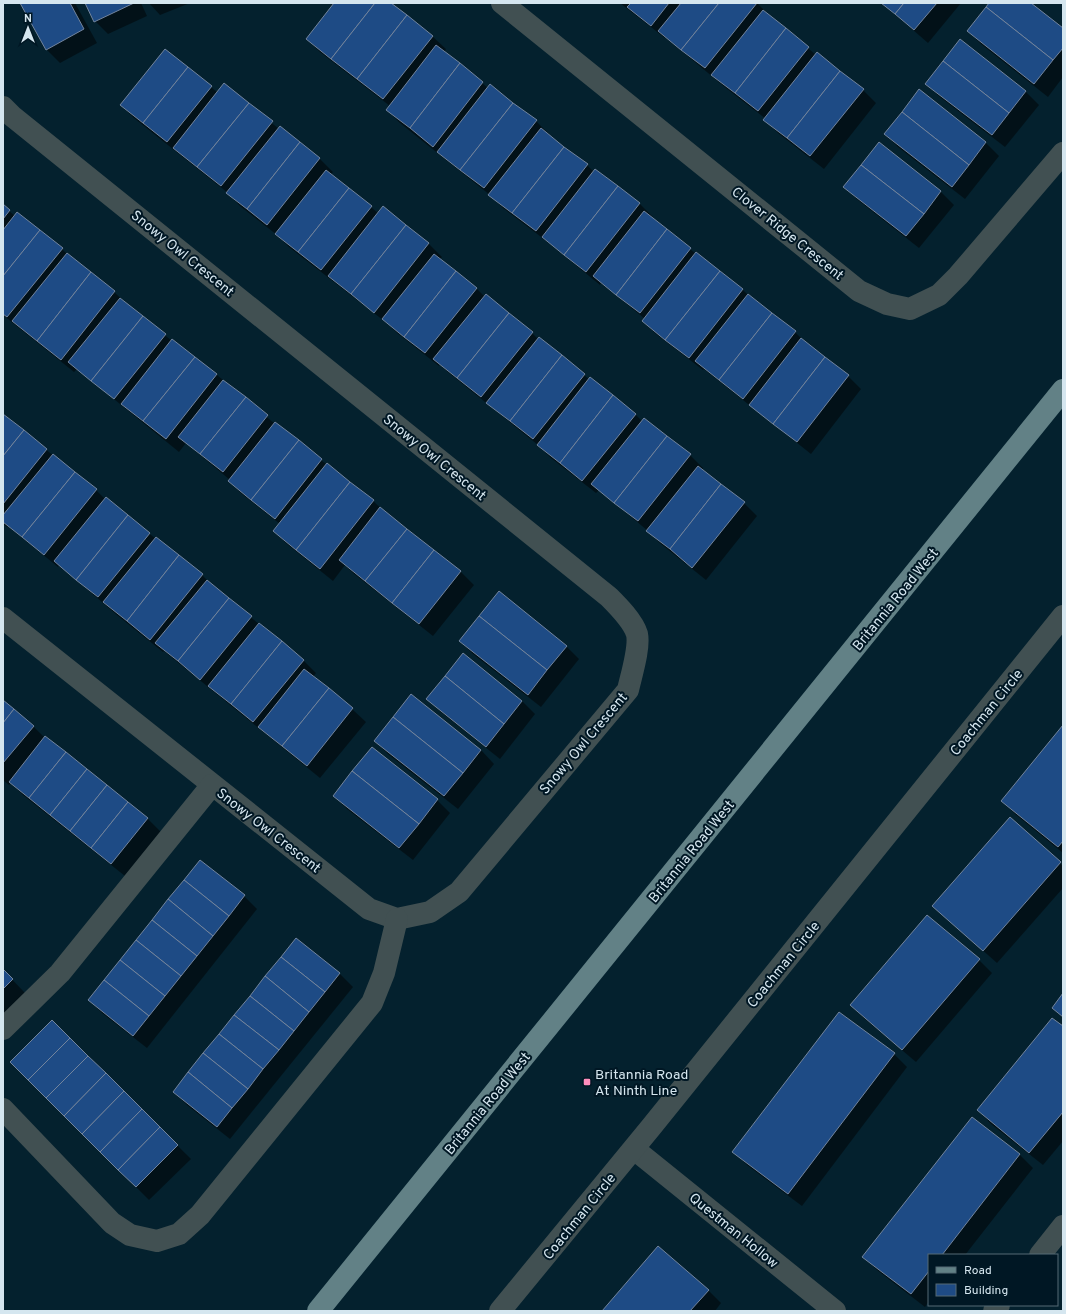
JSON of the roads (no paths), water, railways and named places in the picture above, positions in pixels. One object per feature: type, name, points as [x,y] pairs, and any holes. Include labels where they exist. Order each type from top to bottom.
[{"type":"main road","name":"Britannia Road West","points":[[318,1311],[1063,390]]},
{"type":"street","name":"Clover Ridge Crescent","points":[[502,3],[859,290],[887,304],[910,309],[939,295],[958,276],[1063,153]]},
{"type":"street","name":"Snowy Owl Crescent","points":[[3,107],[12,116],[609,597],[625,613],[637,634],[636,653],[628,690],[459,892],[430,912],[397,919],[369,909],[3,618]]},
{"type":"street","name":"Coachman Circle","points":[[500,1311],[634,1149],[1063,616]]},
{"type":"street","points":[[3,1029],[60,973],[212,785]]},
{"type":"street","points":[[3,1109],[112,1223],[130,1235],[157,1241],[179,1234],[200,1215],[372,1003],[384,973],[397,919]]},
{"type":"street","name":"Questman Hollow","points":[[634,1149],[835,1311]]},
{"type":"street","points":[[1041,1254],[1063,1226]]},
{"type":"place","name":"Britannia Road At Ninth Line","points":[[587,1082]]}]
